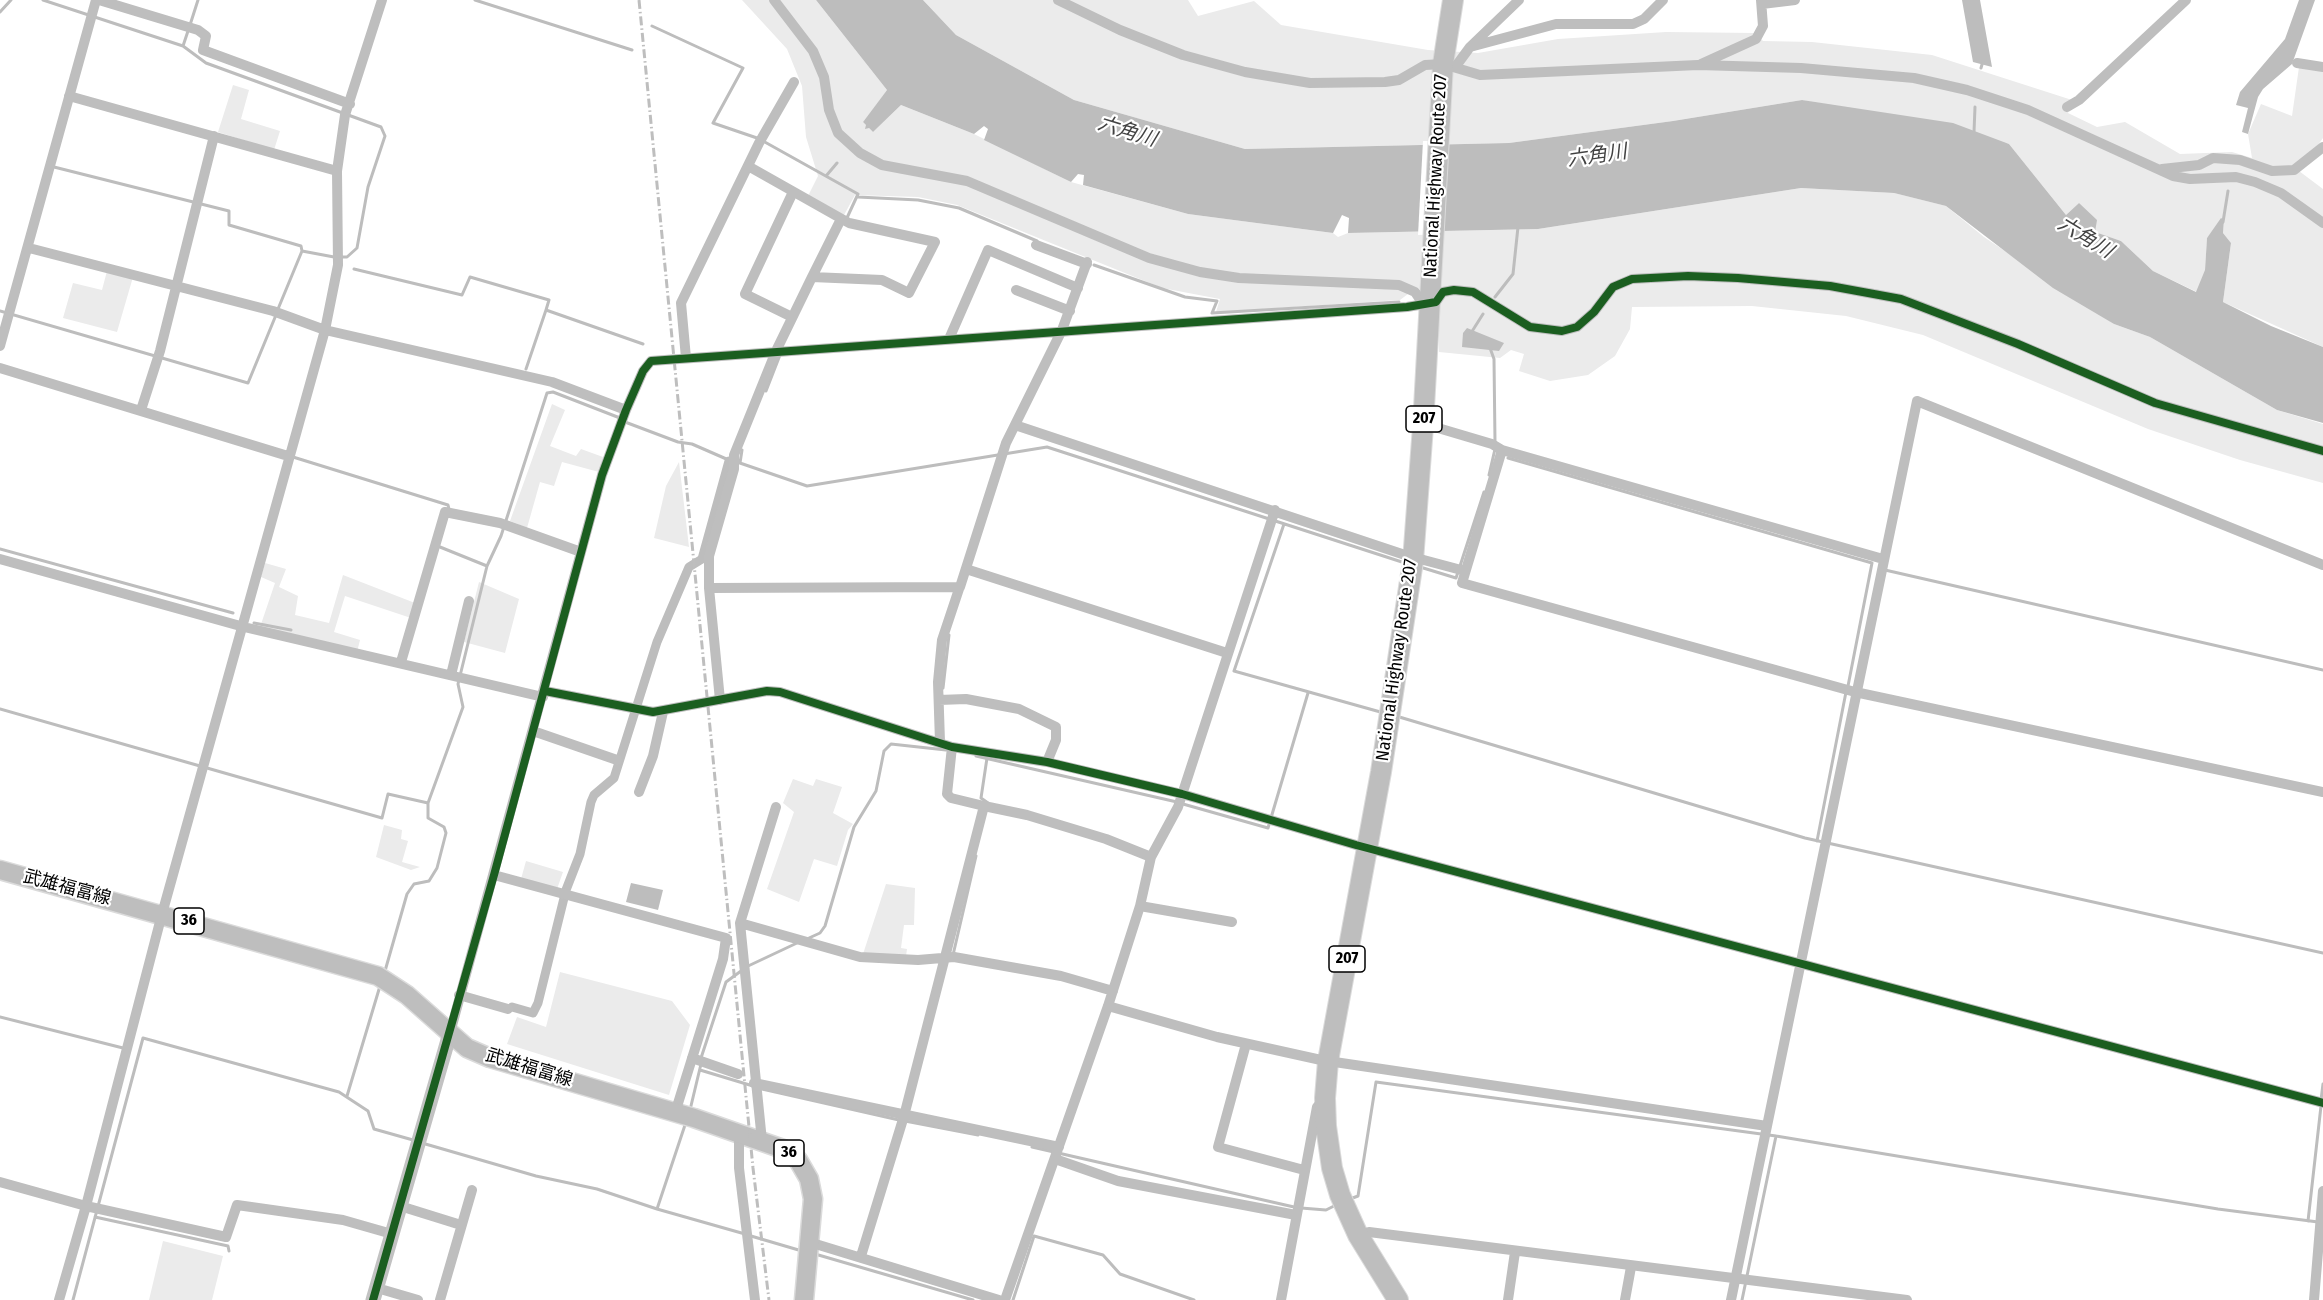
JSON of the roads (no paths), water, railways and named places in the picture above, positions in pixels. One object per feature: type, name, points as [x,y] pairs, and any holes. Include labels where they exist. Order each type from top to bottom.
[{"type":"highway","name":"National Highway Route 207","points":[[1398,1300],[1358,1235],[1343,1202],[1332,1168],[1325,1098],[1328,1061],[1368,847],[1412,563],[1452,0]]},
{"type":"main road","name":"武雄福富線","points":[[0,870],[384,978],[467,1048],[490,1058],[684,1115],[783,1149],[798,1160],[809,1179],[813,1198],[804,1300]]},
{"type":"street","points":[[59,1300],[94,1208],[127,1049],[162,914],[244,627],[288,456],[325,330],[338,264],[337,171],[348,109],[382,0]]},
{"type":"street","points":[[774,0],[813,51],[824,77],[829,110],[838,133],[860,153],[882,165],[967,181],[1149,258],[1200,272],[1239,278],[1399,285],[1416,292],[1421,301],[1429,303]]},
{"type":"street","points":[[1058,0],[1120,30],[1183,55],[1245,72],[1310,83],[1399,80],[1425,65],[1480,75],[1698,65],[1801,68],[1914,78],[1967,90],[2028,110],[2173,176],[2190,179],[2236,177],[2256,182],[2281,193],[2321,220]]},
{"type":"street","points":[[1447,68],[1519,0]]},
{"type":"street","points":[[1470,47],[1556,24],[1633,24],[1644,19],[1663,0]]},
{"type":"street","points":[[1698,65],[1756,39],[1763,26],[1761,2],[1795,0]]},
{"type":"street","points":[[2067,107],[2079,100],[2186,0]]},
{"type":"street","points":[[0,346],[97,3],[193,29],[206,36],[203,50],[348,109]]},
{"type":"street","points":[[2297,63],[2323,67]]},
{"type":"street","points":[[686,358],[681,303],[761,140],[794,82]]},
{"type":"street","points":[[69,96],[337,171]]},
{"type":"street","points":[[141,410],[158,356],[213,136]]},
{"type":"street","points":[[2156,169],[2178,169],[2199,165],[2213,158],[2240,160],[2271,171],[2294,170],[2323,147]]},
{"type":"street","points":[[748,166],[845,221],[935,242],[909,293],[882,280],[817,278]]},
{"type":"street","points":[[792,317],[745,294],[793,192]]},
{"type":"street","points":[[720,700],[709,588],[709,556],[734,469],[734,455],[780,351],[792,317],[817,278],[845,221]]},
{"type":"street","points":[[709,588],[960,587],[1006,443],[1062,330],[1087,263],[1036,244]]},
{"type":"street","points":[[29,248],[279,313],[325,330],[552,382],[623,417]]},
{"type":"street","points":[[949,339],[988,250],[1078,288]]},
{"type":"street","points":[[418,1300],[375,1294],[494,875],[581,552],[623,417],[647,363],[686,358],[1062,330],[1407,307],[1436,302],[1443,292],[1454,290],[1473,292],[1530,327],[1563,331],[1577,327],[1594,312],[1613,287],[1632,279],[1688,276],[1738,278],[1866,291],[1933,309],[2155,403],[2323,451]]},
{"type":"street","points":[[1016,290],[1070,311]]},
{"type":"street","points":[[0,368],[288,456]]},
{"type":"street","points":[[1731,1300],[1742,1281],[1766,1132],[1825,843],[1849,691],[1882,566],[1917,401],[2323,565]]},
{"type":"street","points":[[1015,425],[1412,563],[1461,571]]},
{"type":"street","points":[[1423,426],[1438,428],[1882,566]]},
{"type":"street","points":[[1498,447],[1461,571],[1461,583],[1849,691],[2323,792]]},
{"type":"street","points":[[401,662],[445,512],[505,524],[581,552]]},
{"type":"street","points":[[1005,1300],[1113,991],[1140,906],[1151,856],[1180,800],[1273,516]]},
{"type":"street","points":[[0,559],[244,627],[451,675],[635,711],[663,712],[767,691],[780,692],[947,747],[1047,762],[1180,800],[1270,820],[2320,1102]]},
{"type":"street","points":[[966,569],[1226,656]]},
{"type":"street","points":[[958,592],[942,640],[942,699],[947,747],[947,794],[951,798],[1027,815],[1107,839],[1151,856]]},
{"type":"street","points":[[451,675],[469,602]]},
{"type":"street","points":[[942,699],[966,699],[1019,709],[1056,727],[1056,740],[1047,762]]},
{"type":"street","points":[[639,792],[653,756],[663,712]]},
{"type":"street","points":[[533,731],[617,759]]},
{"type":"street","points":[[762,1141],[740,922],[776,807]]},
{"type":"street","points":[[861,1256],[948,960],[987,807]]},
{"type":"street","points":[[494,875],[726,938],[723,959],[694,1059],[684,1115]]},
{"type":"street","points":[[1140,906],[1232,922]]},
{"type":"street","points":[[740,922],[808,944],[860,957],[948,960],[1061,976],[1113,991]]},
{"type":"street","points":[[460,990],[508,1009]]},
{"type":"street","points":[[1108,1006],[1246,1044],[1328,1061],[1766,1132]]},
{"type":"street","points":[[1246,1044],[1218,1147],[1304,1170]]},
{"type":"street","points":[[694,1059],[738,1074]]},
{"type":"street","points":[[755,1087],[902,1115],[1057,1153],[1118,1181],[1297,1210]]},
{"type":"street","points":[[1281,1300],[1317,1107],[1325,1098]]},
{"type":"street","points":[[739,1133],[739,1168],[755,1300]]},
{"type":"street","points":[[0,1182],[94,1208],[226,1237],[237,1205],[343,1220],[392,1234]]},
{"type":"street","points":[[440,1300],[472,1190]]},
{"type":"street","points":[[2314,1300],[2323,1191]]},
{"type":"street","points":[[400,1206],[461,1226]]},
{"type":"street","points":[[1358,1235],[1369,1232],[1631,1267],[1906,1300]]},
{"type":"street","points":[[809,1248],[861,1256],[999,1300]]},
{"type":"street","points":[[1508,1300],[1515,1252]]},
{"type":"street","points":[[1625,1300],[1631,1267]]},
{"type":"water","name":"六角川","points":[[816,0],[923,0],[956,35],[1074,100],[1245,149],[1509,143],[1673,121],[1802,100],[1953,123],[2009,144],[2066,215],[2079,203],[2097,220],[2095,232],[2121,241],[2153,271],[2196,292],[2205,270],[2207,238],[2221,218],[2224,220],[2223,233],[2231,243],[2223,302],[2271,326],[2323,347],[2323,423],[2277,410],[2150,337],[2114,324],[2053,288],[1946,206],[1894,193],[1801,188],[1538,229],[1348,233],[1349,218],[1342,215],[1333,233],[1188,214],[1083,185],[1084,175],[1078,174],[1071,182],[984,140],[988,129],[984,126],[974,134],[901,105],[873,132],[869,128],[865,129],[866,125],[863,122],[887,90]]},
{"type":"water","points":[[1962,0],[1980,0],[1992,67],[1973,62]]},
{"type":"water","points":[[2299,0],[2315,0],[2292,64],[2263,89],[2258,97],[2248,134],[2242,132],[2248,108],[2236,105],[2240,92],[2285,39]]},
{"type":"water","points":[[1467,328],[1504,343],[1499,351],[1462,347],[1463,333]]},
{"type":"water","points":[[631,883],[663,890],[658,910],[626,902]]},
{"type":"waterway","points":[[0,12],[11,0]]},
{"type":"waterway","points":[[43,0],[183,46],[206,63],[381,127],[385,136],[368,187],[357,248],[347,257],[341,257]]},
{"type":"waterway","points":[[190,25],[198,0]]},
{"type":"waterway","points":[[475,0],[632,50]]},
{"type":"waterway","points":[[652,26],[743,68],[713,123],[757,138]]},
{"type":"waterway","points":[[183,46],[188,31]]},
{"type":"waterway","points":[[1981,68],[1983,61]]},
{"type":"waterway","points":[[1974,132],[1975,107]]},
{"type":"waterway","points":[[763,141],[858,194],[846,220]]},
{"type":"waterway","points":[[826,176],[837,163]]},
{"type":"waterway","points":[[54,167],[229,211],[229,225],[301,246],[302,251]]},
{"type":"waterway","points":[[2223,222],[2228,191]]},
{"type":"waterway","points":[[858,197],[918,200],[959,208],[1037,241]]},
{"type":"waterway","points":[[1495,297],[1513,274],[1518,227]]},
{"type":"waterway","points":[[278,309],[302,251],[334,257]]},
{"type":"waterway","points":[[1094,265],[1185,297],[1217,301],[1212,313],[1399,302]]},
{"type":"waterway","points":[[354,269],[462,295],[470,277],[549,300],[546,310],[643,344]]},
{"type":"waterway","points":[[526,369],[546,310]]},
{"type":"waterway","points":[[0,311],[248,383],[276,315]]},
{"type":"waterway","points":[[1471,333],[1483,314]]},
{"type":"waterway","points":[[1490,348],[1494,359],[1495,442]]},
{"type":"waterway","points":[[766,391],[780,355]]},
{"type":"waterway","points":[[385,971],[407,894],[414,884],[429,881],[437,868],[446,833],[444,827],[428,818],[428,803],[463,707],[458,684],[487,566],[501,536],[547,393],[553,392],[620,418]]},
{"type":"waterway","points":[[625,422],[678,442],[692,444],[731,461]]},
{"type":"waterway","points":[[737,462],[807,486],[1047,447],[1405,563]]},
{"type":"waterway","points":[[1489,475],[1495,449]]},
{"type":"waterway","points":[[740,463],[742,450]]},
{"type":"waterway","points":[[293,457],[448,505],[449,509]]},
{"type":"waterway","points":[[1508,458],[1872,563],[1848,686]]},
{"type":"waterway","points":[[512,1007],[533,1013],[538,1003],[566,890],[580,854],[591,802],[594,795],[614,778],[657,642],[689,567],[702,559],[729,461]]},
{"type":"waterway","points":[[1460,566],[1484,492]]},
{"type":"waterway","points":[[1284,524],[1234,671],[1384,713]]},
{"type":"waterway","points":[[440,547],[487,566]]},
{"type":"waterway","points":[[0,549],[233,613]]},
{"type":"waterway","points":[[1420,567],[1456,578],[1458,572]]},
{"type":"waterway","points":[[1885,570],[2323,670]]},
{"type":"waterway","points":[[254,623],[291,630]]},
{"type":"waterway","points":[[943,688],[949,635]]},
{"type":"waterway","points":[[1817,841],[1846,692]]},
{"type":"waterway","points":[[1183,804],[1268,828],[1308,693]]},
{"type":"waterway","points":[[0,709],[200,766]]},
{"type":"waterway","points":[[1396,716],[1805,838],[2323,953]]},
{"type":"waterway","points":[[809,938],[820,933],[825,926],[854,827],[876,791],[884,751],[891,744],[946,750]]},
{"type":"waterway","points":[[976,756],[1177,802]]},
{"type":"waterway","points":[[987,758],[981,798],[988,803]]},
{"type":"waterway","points":[[207,768],[382,818],[388,794],[428,803]]},
{"type":"waterway","points":[[953,955],[976,856]]},
{"type":"waterway","points":[[746,967],[797,943]]},
{"type":"waterway","points":[[701,1058],[726,982],[741,971]]},
{"type":"waterway","points":[[347,1096],[380,986]]},
{"type":"waterway","points":[[0,1017],[123,1048]]},
{"type":"waterway","points":[[73,1300],[143,1038],[339,1092],[368,1111],[374,1129],[413,1140]]},
{"type":"waterway","points":[[690,1110],[701,1064]]},
{"type":"waterway","points":[[700,1070],[753,1086]]},
{"type":"waterway","points":[[1350,1199],[1358,1196],[1376,1082],[1776,1136],[2218,1209],[2318,1222]]},
{"type":"waterway","points":[[2321,1100],[2323,1084]]},
{"type":"waterway","points":[[762,1089],[899,1120]]},
{"type":"waterway","points":[[2308,1221],[2321,1106]]},
{"type":"waterway","points":[[905,1121],[978,1135]]},
{"type":"waterway","points":[[422,1143],[536,1176],[597,1189],[657,1209],[686,1122]]},
{"type":"waterway","points":[[1742,1300],[1776,1136]]},
{"type":"waterway","points":[[1032,1147],[1294,1207]]},
{"type":"waterway","points":[[1301,1208],[1326,1210],[1338,1204]]},
{"type":"waterway","points":[[657,1209],[745,1234]]},
{"type":"waterway","points":[[95,1217],[228,1246],[229,1251]]},
{"type":"waterway","points":[[751,1236],[802,1251]]},
{"type":"waterway","points":[[1013,1300],[1034,1236],[1103,1255],[1120,1274],[1194,1300]]},
{"type":"waterway","points":[[815,1254],[973,1300]]},
{"type":"railway","points":[[639,0],[753,1168],[769,1300]]}]
